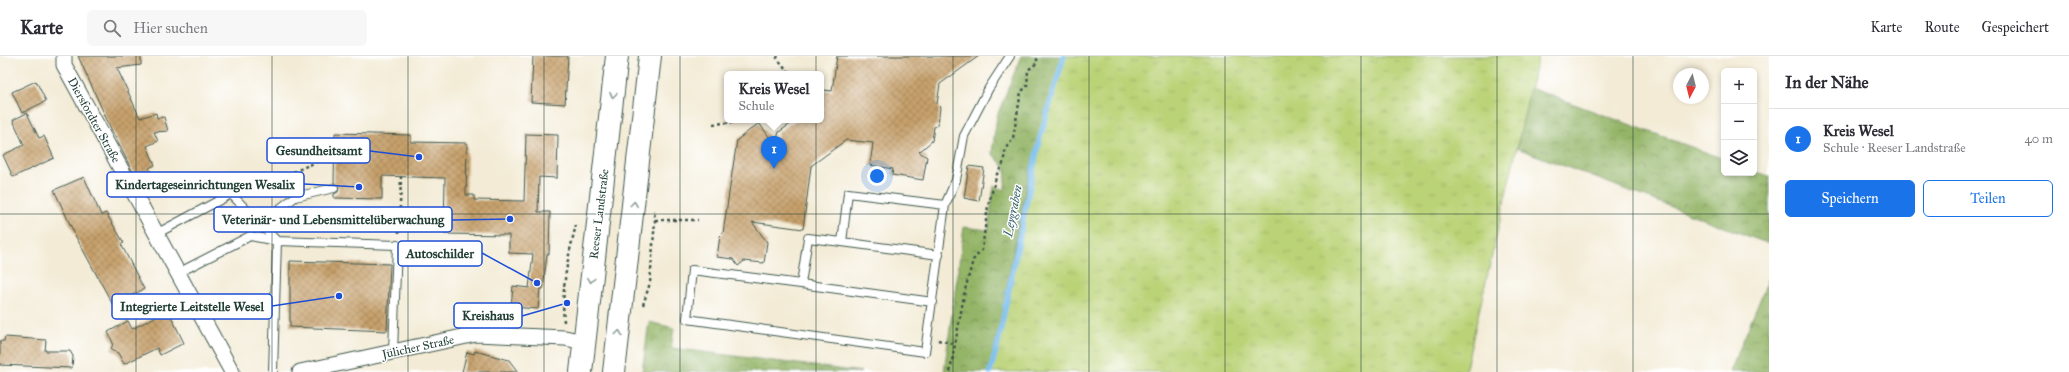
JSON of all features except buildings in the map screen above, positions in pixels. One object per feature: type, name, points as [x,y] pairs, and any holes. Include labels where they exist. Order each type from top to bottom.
[{"type":"main road","name":"Reeser Landstraße","points":[[581,372],[617,56]]},
{"type":"main road","points":[[614,372],[650,56]]},
{"type":"street","name":"Diersfordter Straße","points":[[64,56],[64,65],[232,372]]},
{"type":"street","name":"Jülicher Straße","points":[[300,372],[476,334],[565,338],[584,342]]},
{"type":"lane","points":[[933,302],[692,270],[687,319],[925,352],[933,302],[945,205],[956,180],[964,136],[989,88],[1010,56]]},
{"type":"lane","points":[[260,224],[295,197],[334,188]]},
{"type":"lane","points":[[842,242],[848,193],[945,205]]},
{"type":"lane","points":[[156,234],[231,194],[277,241],[273,372]]},
{"type":"lane","points":[[178,273],[250,236],[277,241],[397,245],[393,352]]},
{"type":"lane","points":[[801,284],[808,238],[939,255]]},
{"type":"path","points":[[778,56],[777,58],[788,71]]},
{"type":"path","points":[[950,372],[973,260],[982,250],[988,206],[997,174],[1003,164],[1006,148],[1013,138],[1020,92],[1027,86],[1028,70],[1037,63],[1037,56]]},
{"type":"path","points":[[713,124],[724,123]]},
{"type":"path","points":[[275,212],[275,180],[322,159],[334,160]]},
{"type":"path","points":[[397,245],[401,177]]},
{"type":"path","points":[[655,220],[698,220]]},
{"type":"path","points":[[938,340],[955,344]]},
{"type":"green space","points":[[1021,56],[1062,56],[1026,188],[994,349],[988,372],[944,372],[964,227],[988,230],[994,186],[1005,190],[1006,169],[992,153],[997,116]]},
{"type":"green space","points":[[1062,56],[1538,56],[1465,372],[988,372],[995,346],[1037,142]]},
{"type":"green space","points":[[1530,88],[1721,158],[1721,176],[1757,176],[1757,172],[1769,176],[1769,244],[1517,148]]},
{"type":"green space","points":[[1769,278],[1769,372],[1730,372]]},
{"type":"green space","points":[[649,322],[674,328],[671,348],[861,372],[642,372]]},
{"type":"waterway","name":"Leygraben","points":[[990,372],[998,343],[1039,141],[1064,56]]},
{"type":"place","name":"Gesundheitsamt","points":[[419,157]]},
{"type":"place","name":"Kreis Wesel","points":[[774,169]]},
{"type":"place","name":"Kindertageseinrichtungen Wesalix","points":[[359,187]]},
{"type":"place","name":"Veterinär- und Lebensmittelüberwachung","points":[[510,219]]},
{"type":"place","name":"Autoschilder","points":[[537,283]]},
{"type":"place","name":"Integrierte Leitstelle Wesel","points":[[339,296]]},
{"type":"place","name":"Kreishaus","points":[[567,303]]}]
